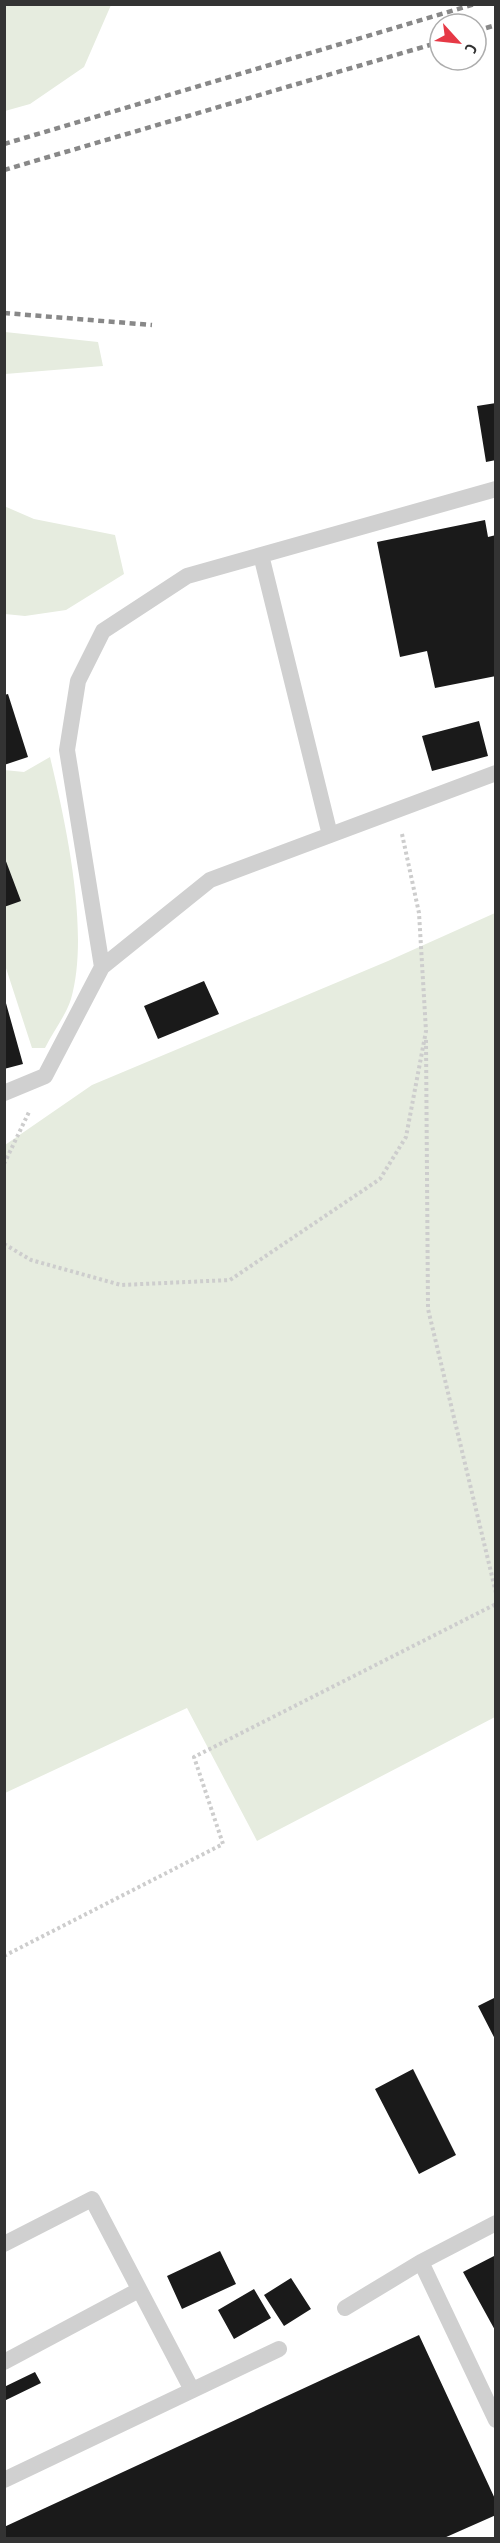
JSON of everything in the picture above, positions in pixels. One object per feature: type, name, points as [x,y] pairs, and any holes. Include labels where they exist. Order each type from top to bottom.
[{"type":"lane","points":[[102,967],[67,750],[78,681],[103,631],[187,576],[495,489]]},
{"type":"lane","points":[[261,555],[330,835]]},
{"type":"lane","points":[[4,1093],[45,1076],[102,967],[210,880],[495,773]]},
{"type":"lane","points":[[4,2244],[92,2199],[192,2390]]},
{"type":"lane","points":[[345,2308],[421,2262],[495,2223]]},
{"type":"lane","points":[[421,2262],[495,2420]]},
{"type":"lane","points":[[4,2362],[140,2290]]},
{"type":"lane","points":[[4,2480],[279,2349]]},
{"type":"path","points":[[397,810],[419,913],[426,1031],[428,1309],[495,1593]]},
{"type":"path","points":[[4,1244],[31,1260],[121,1285],[230,1280],[380,1179],[406,1137],[426,1031]]},
{"type":"path","points":[[4,1164],[45,1076]]},
{"type":"path","points":[[4,1956],[223,1844],[194,1757],[495,1604]]},
{"type":"shaded area","points":[[5,4],[111,5],[84,67],[30,104],[5,111]]},
{"type":"shaded area","points":[[5,332],[98,342],[103,366],[5,374]]},
{"type":"shaded area","points":[[4,506],[34,519],[115,535],[124,574],[66,610],[25,616],[5,614]]},
{"type":"shaded area","points":[[50,757],[74,878],[78,943],[76,972],[69,1005],[45,1048],[32,1048],[5,965],[4,770],[24,772]]},
{"type":"shaded area","points":[[495,913],[495,1717],[257,1841],[187,1708],[5,1793],[5,1145],[92,1085],[388,961]]},
{"type":"building","points":[[496,403],[496,460],[486,462],[477,406]]},
{"type":"building","points":[[485,520],[488,537],[496,535],[496,676],[435,688],[427,651],[400,657],[377,542]]},
{"type":"building","points":[[8,694],[28,757],[4,765],[4,695]]},
{"type":"building","points":[[479,721],[488,756],[432,771],[422,736]]},
{"type":"building","points":[[4,856],[21,901],[4,907]]},
{"type":"building","points":[[204,981],[219,1014],[158,1039],[144,1006]]},
{"type":"building","points":[[4,996],[23,1064],[4,1069]]},
{"type":"building","points":[[496,1997],[496,2041],[478,2006]]},
{"type":"building","points":[[413,2069],[456,2155],[419,2174],[375,2089]]},
{"type":"building","points":[[220,2251],[236,2284],[182,2309],[167,2276]]},
{"type":"building","points":[[494,2256],[496,2259],[496,2332],[463,2272]]},
{"type":"building","points":[[291,2278],[311,2309],[284,2326],[264,2295]]},
{"type":"building","points":[[254,2289],[271,2318],[234,2339],[218,2310]]},
{"type":"building","points":[[419,2335],[496,2501],[496,2515],[444,2538],[4,2538],[4,2527]]},
{"type":"building","points":[[35,2372],[41,2383],[4,2401],[4,2387]]},
{"type":"railway","points":[[4,144],[475,4]]},
{"type":"railway","points":[[488,27],[496,25]]},
{"type":"railway","points":[[4,170],[428,46]]},
{"type":"railway","points":[[4,313],[152,325]]}]
